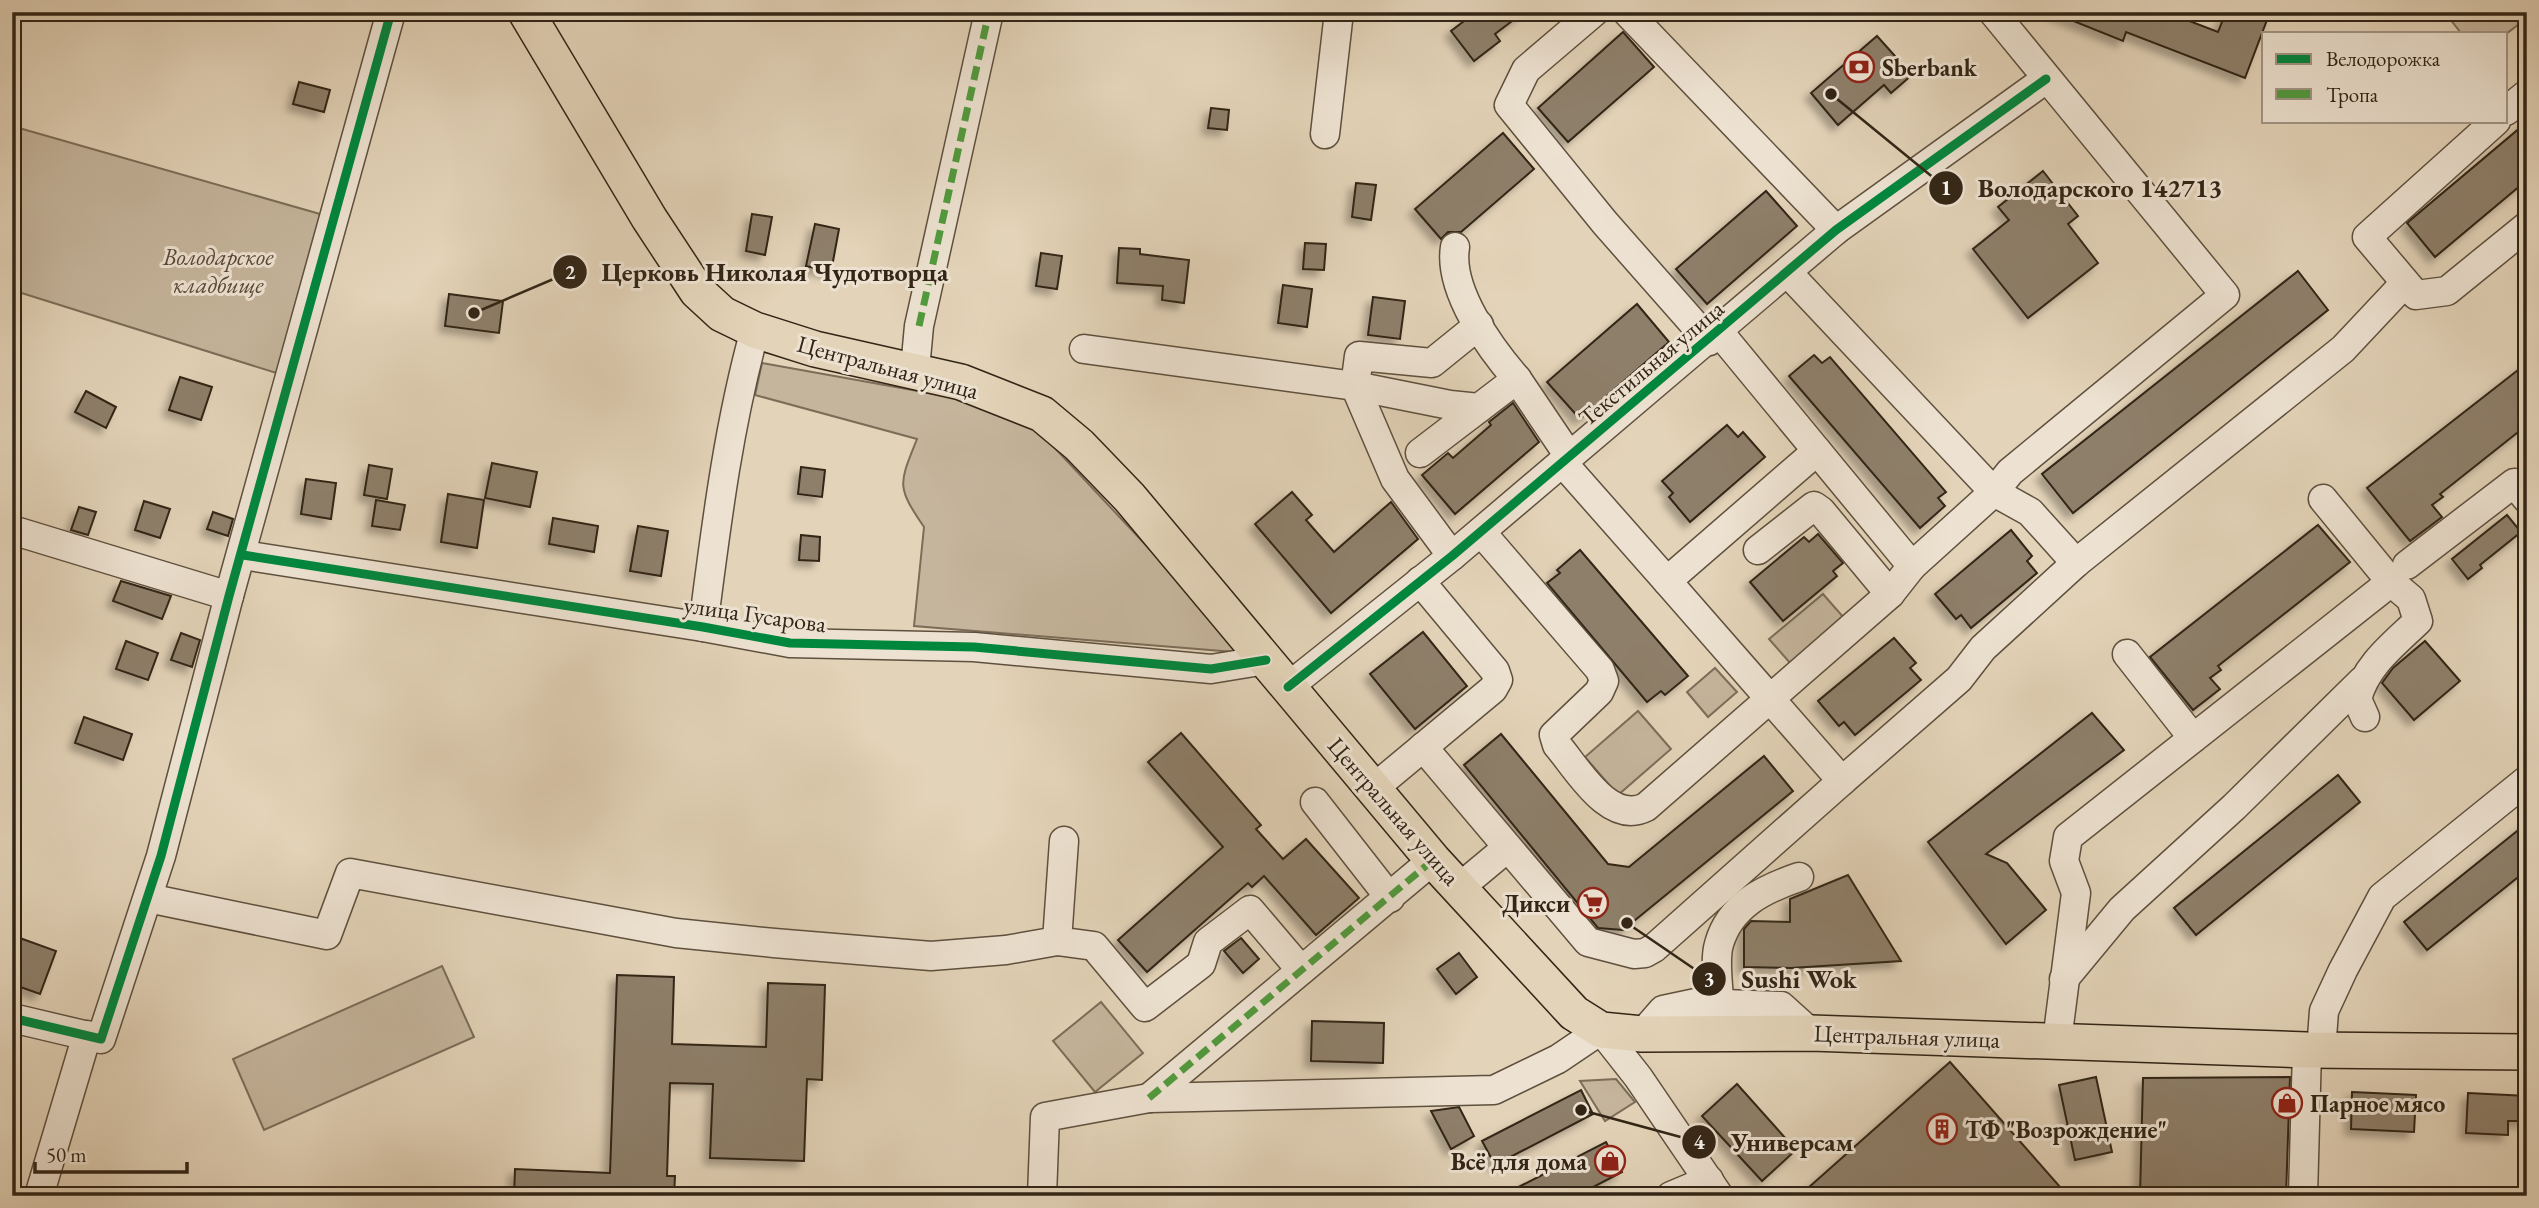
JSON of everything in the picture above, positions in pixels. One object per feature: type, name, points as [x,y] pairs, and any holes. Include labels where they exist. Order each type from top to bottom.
[{"type":"main road","name":"Центральная улица","points":[[526,12],[649,218],[697,290],[722,314],[755,330],[815,349],[915,369],[961,382],[1042,414],[1079,445],[1130,498],[1433,860],[1574,1013],[1601,1030],[1642,1034],[1811,1033],[2314,1050],[2527,1052]]},
{"type":"street","points":[[12,1018],[102,1038],[148,898],[391,12]]},
{"type":"street","points":[[915,369],[919,326],[989,12]]},
{"type":"street","points":[[1325,134],[1339,12]]},
{"type":"street","points":[[1594,12],[1526,70],[1509,105],[1605,223],[1714,337],[1817,451],[1912,566]]},
{"type":"street","points":[[1627,12],[1836,230]]},
{"type":"street","points":[[1481,532],[1600,670],[1604,681],[1599,692],[1554,735],[1557,744],[1604,800],[1616,808],[1638,811],[1646,807],[1890,594],[1912,566],[1994,492],[2010,472],[2225,295],[1993,12]]},
{"type":"street","name":"Текстильная улица","points":[[1288,687],[1481,532],[1714,337],[1836,230],[2046,79]]},
{"type":"street","points":[[2508,109],[2527,94]]},
{"type":"street","points":[[2495,122],[2367,237],[2416,295],[2447,291],[2527,226]]},
{"type":"street","points":[[1455,247],[1453,262],[1489,346],[1517,379],[1566,459],[1667,581],[1842,781]]},
{"type":"street","points":[[1788,273],[1994,492],[2030,512],[2076,563]]},
{"type":"street","points":[[1423,747],[1588,942],[1634,954],[1645,953],[1959,679],[1983,648],[2076,563],[2343,349],[2405,283]]},
{"type":"street","points":[[1452,556],[1395,479],[1356,386],[1359,356],[1432,363],[1479,325]]},
{"type":"street","points":[[703,627],[719,500],[741,379],[755,330]]},
{"type":"street","points":[[1084,349],[1356,386],[1450,405],[1479,408]]},
{"type":"street","points":[[1420,453],[1517,379]]},
{"type":"street","points":[[1667,581],[1817,451]]},
{"type":"street","points":[[2057,1041],[2076,893],[2064,861],[2068,837],[2514,483],[2527,499]]},
{"type":"street","points":[[1825,516],[1852,492]]},
{"type":"street","points":[[2064,979],[2122,909],[2234,807],[2362,681],[2376,661],[2418,621],[2399,573],[2323,499]]},
{"type":"street","points":[[1758,550],[1806,509],[1814,506],[1890,594]]},
{"type":"street","points":[[12,530],[229,596]]},
{"type":"street","name":"улица Гусарова","points":[[243,555],[790,643],[974,647],[1211,669],[1265,660]]},
{"type":"street","points":[[1374,788],[1493,689],[1497,680],[1495,671],[1420,582]]},
{"type":"street","points":[[2127,654],[2193,738]]},
{"type":"street","points":[[2362,681],[2357,699],[2365,717]]},
{"type":"street","points":[[2303,1196],[2314,1050],[2324,1011],[2382,897],[2527,780]]},
{"type":"street","points":[[1315,802],[1390,898]]},
{"type":"street","points":[[1057,941],[1064,841]]},
{"type":"street","points":[[1459,888],[1507,848]]},
{"type":"street","points":[[1149,1098],[1433,860]]},
{"type":"street","points":[[148,898],[327,935],[350,873],[676,933],[774,943],[931,956],[1006,950],[1057,941],[1094,946],[1145,1007],[1200,964],[1208,942],[1250,910],[1301,970]]},
{"type":"street","points":[[1719,1004],[1718,946],[1729,921],[1760,891],[1799,877]]},
{"type":"street","points":[[1642,1034],[1663,1010],[1696,1003],[1781,1006],[1811,1033]]},
{"type":"street","points":[[1042,1196],[1045,1117],[1149,1098],[1494,1090],[1558,1059],[1601,1030],[1638,1077],[1714,1188],[1671,1196]]},
{"type":"street","points":[[39,1196],[87,1035]]},
{"type":"green space","points":[[2459,12],[2527,12],[2527,18],[2508,32],[2460,32],[2450,19]]},
{"type":"green space","name":"Володарское кладбище","points":[[12,126],[320,214],[286,376],[12,290]]},
{"type":"green space","points":[[762,363],[968,400],[1037,429],[1247,653],[914,626],[924,527],[909,502],[903,484],[917,439],[755,395]]},
{"type":"green space","points":[[1823,594],[1844,618],[1791,664],[1769,639]]},
{"type":"green space","points":[[1715,668],[1737,692],[1708,717],[1687,692]]},
{"type":"green space","points":[[1638,711],[1671,749],[1618,795],[1585,757]]},
{"type":"green space","points":[[442,966],[474,1037],[264,1130],[233,1059]]},
{"type":"green space","points":[[1101,1002],[1143,1053],[1095,1092],[1053,1041]]},
{"type":"green space","points":[[1616,1079],[1635,1102],[1605,1121],[1580,1081]]},
{"type":"building","points":[[1476,12],[1524,12],[1495,34],[1500,41],[1474,61],[1451,31]]},
{"type":"building","points":[[2051,12],[2166,12],[2218,32],[2226,12],[2270,12],[2245,78],[2126,32],[2123,41]]},
{"type":"building","points":[[1623,32],[1654,67],[1568,142],[1538,108]]},
{"type":"building","points":[[1877,36],[1912,75],[1891,93],[1884,85],[1838,125],[1811,93]]},
{"type":"building","points":[[299,82],[330,90],[324,112],[293,104]]},
{"type":"building","points":[[1211,108],[1229,110],[1227,130],[1208,128]]},
{"type":"building","points":[[2527,122],[2527,180],[2435,257],[2407,223]]},
{"type":"building","points":[[1503,133],[1534,169],[1461,232],[1448,232],[1441,239],[1415,209]]},
{"type":"building","points":[[2043,171],[2078,216],[2068,224],[2098,263],[2028,318],[1973,249],[2009,220],[1998,207]]},
{"type":"building","points":[[1356,183],[1376,185],[1371,220],[1352,217]]},
{"type":"building","points":[[1766,191],[1797,226],[1707,304],[1676,269]]},
{"type":"building","points":[[752,214],[772,217],[765,255],[746,251]]},
{"type":"building","points":[[815,224],[839,229],[831,272],[806,266]]},
{"type":"building","points":[[1305,243],[1326,244],[1324,270],[1303,269]]},
{"type":"building","points":[[1119,248],[1140,249],[1140,254],[1189,260],[1184,303],[1162,300],[1163,286],[1117,283]]},
{"type":"building","points":[[1041,253],[1062,256],[1057,289],[1036,286]]},
{"type":"building","points":[[2298,271],[2328,310],[2073,513],[2042,474]]},
{"type":"building","points":[[1283,285],[1312,289],[1307,327],[1278,323]]},
{"type":"building","points":[[449,294],[503,301],[499,333],[445,326]]},
{"type":"building","points":[[1373,297],[1405,301],[1400,339],[1368,335]]},
{"type":"building","points":[[1637,304],[1669,342],[1580,419],[1547,382]]},
{"type":"building","points":[[1814,355],[1822,363],[1830,357],[1946,492],[1938,498],[1945,506],[1920,528],[1789,376]]},
{"type":"building","points":[[2527,363],[2527,425],[2440,494],[2443,497],[2432,505],[2442,517],[2410,541],[2367,488]]},
{"type":"building","points":[[180,377],[212,387],[201,420],[169,410]]},
{"type":"building","points":[[86,391],[116,407],[106,428],[75,412]]},
{"type":"building","points":[[1513,403],[1539,442],[1455,514],[1422,475],[1448,453],[1453,458],[1491,425],[1489,422]]},
{"type":"building","points":[[1727,425],[1738,437],[1743,432],[1765,457],[1690,522],[1669,497],[1673,493],[1662,481]]},
{"type":"building","points":[[492,463],[537,472],[530,507],[485,498]]},
{"type":"building","points":[[369,465],[392,469],[387,499],[364,495]]},
{"type":"building","points":[[801,467],[825,470],[822,497],[798,494]]},
{"type":"building","points":[[306,479],[336,483],[331,519],[301,514]]},
{"type":"building","points":[[1292,492],[1312,515],[1306,520],[1334,552],[1391,502],[1418,539],[1331,613],[1255,524]]},
{"type":"building","points":[[448,494],[484,500],[477,548],[441,542]]},
{"type":"building","points":[[376,500],[405,505],[400,530],[372,526]]},
{"type":"building","points":[[144,501],[170,509],[160,538],[135,530]]},
{"type":"building","points":[[79,507],[96,512],[88,535],[71,530]]},
{"type":"building","points":[[213,512],[233,519],[228,536],[207,529]]},
{"type":"building","points":[[2507,515],[2521,532],[2480,565],[2482,568],[2468,579],[2452,559]]},
{"type":"building","points":[[553,518],[598,526],[594,552],[549,544]]},
{"type":"building","points":[[2318,525],[2350,562],[2218,666],[2221,670],[2210,678],[2220,689],[2193,710],[2150,657]]},
{"type":"building","points":[[638,526],[668,531],[661,576],[630,571]]},
{"type":"building","points":[[2011,530],[2032,556],[2027,561],[2037,573],[1971,628],[1961,615],[1956,619],[1935,594]]},
{"type":"building","points":[[1818,534],[1843,563],[1833,571],[1837,576],[1783,621],[1750,582],[1804,537],[1809,542]]},
{"type":"building","points":[[801,535],[820,537],[819,561],[799,560]]},
{"type":"building","points":[[1580,550],[1688,676],[1665,695],[1661,691],[1647,702],[1547,583],[1560,573],[1557,570]]},
{"type":"building","points":[[121,581],[171,596],[162,619],[113,601]]},
{"type":"building","points":[[1423,632],[1467,686],[1415,729],[1370,674]]},
{"type":"building","points":[[181,633],[200,640],[192,667],[171,660]]},
{"type":"building","points":[[1894,638],[1916,663],[1910,668],[1921,680],[1855,735],[1844,722],[1839,726],[1818,701]]},
{"type":"building","points":[[126,641],[158,653],[148,680],[116,669]]},
{"type":"building","points":[[2425,641],[2460,681],[2414,720],[2382,683],[2393,668]]},
{"type":"building","points":[[2092,713],[2124,750],[1986,854],[2007,863],[2046,910],[2006,944],[1928,842]]},
{"type":"building","points":[[84,717],[132,734],[123,760],[75,743]]},
{"type":"building","points":[[1181,733],[1261,825],[1256,829],[1283,859],[1306,839],[1359,898],[1316,935],[1264,876],[1252,887],[1248,883],[1147,972],[1118,940],[1223,847],[1148,762]]},
{"type":"building","points":[[1501,734],[1608,864],[1629,867],[1764,756],[1793,791],[1623,930],[1598,928],[1464,765]]},
{"type":"building","points":[[2338,775],[2360,802],[2196,935],[2174,908]]},
{"type":"building","points":[[2527,823],[2527,870],[2427,950],[2404,922]]},
{"type":"building","points":[[1848,875],[1901,961],[1791,968],[1744,967],[1744,929],[1751,921],[1790,922],[1790,899]]},
{"type":"building","points":[[17,937],[56,951],[40,994],[12,984],[12,951]]},
{"type":"building","points":[[1241,938],[1259,959],[1243,973],[1224,951]]},
{"type":"building","points":[[1459,953],[1477,977],[1456,994],[1437,969]]},
{"type":"building","points":[[617,975],[674,977],[672,1044],[766,1047],[768,983],[825,985],[822,1080],[807,1079],[804,1161],[710,1158],[713,1084],[670,1083],[667,1176],[675,1176],[674,1196],[514,1196],[515,1169],[610,1173]]},
{"type":"building","points":[[1312,1021],[1384,1023],[1383,1063],[1311,1061]]},
{"type":"building","name":"ТФ \"Возрождение\"","points":[[1950,1062],[2068,1196],[1799,1196]]},
{"type":"building","points":[[2096,1077],[2112,1152],[2075,1160],[2059,1085]]},
{"type":"building","points":[[2290,1077],[2286,1196],[2140,1196],[2143,1078]]},
{"type":"building","points":[[1737,1084],[1796,1150],[1762,1181],[1702,1116]]},
{"type":"building","points":[[1581,1090],[1593,1114],[1495,1165],[1482,1141]]},
{"type":"building","points":[[2352,1092],[2416,1095],[2414,1132],[2351,1129]]},
{"type":"building","points":[[2468,1093],[2527,1096],[2527,1121],[2508,1121],[2508,1135],[2466,1133]]},
{"type":"building","points":[[1459,1107],[1474,1136],[1451,1149],[1431,1111]]},
{"type":"building","points":[[1606,1142],[1622,1172],[1576,1196],[1501,1196]]},
{"type":"marked path","points":[[919,326],[989,12]]},
{"type":"marked path","points":[[1149,1098],[1433,860]]},
{"type":"cycle path","points":[[12,1018],[101,1039],[161,856],[229,596],[391,12]]},
{"type":"cycle path","points":[[1288,687],[1452,556],[1836,230],[2046,79]]},
{"type":"cycle path","points":[[243,555],[790,643],[974,647],[1211,669],[1266,660]]},
{"type":"place","name":"Sberbank","points":[[1859,67]]},
{"type":"place","name":"Володарского 142713","points":[[1831,94]]},
{"type":"place","name":"Церковь Николая Чудотворца","points":[[474,313]]},
{"type":"place","name":"Дикси","points":[[1593,903]]},
{"type":"place","name":"Sushi Wok","points":[[1627,923]]},
{"type":"place","name":"Парное мясо","points":[[2287,1103]]},
{"type":"place","name":"Универсам","points":[[1581,1110]]},
{"type":"place","name":"ТФ \"Возрождение\"","points":[[1942,1129]]},
{"type":"place","name":"Всё для дома","points":[[1610,1161]]}]
